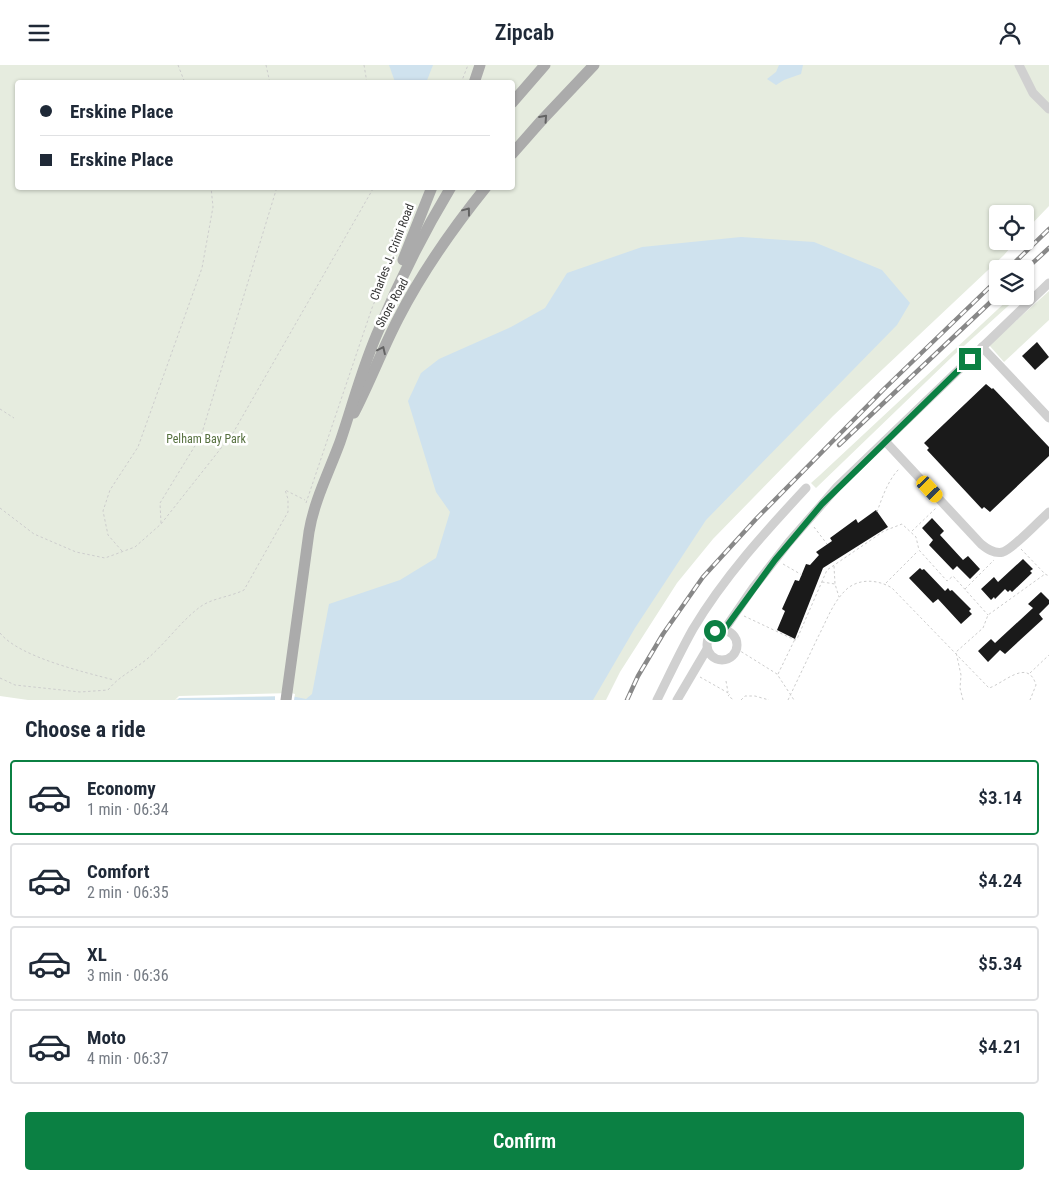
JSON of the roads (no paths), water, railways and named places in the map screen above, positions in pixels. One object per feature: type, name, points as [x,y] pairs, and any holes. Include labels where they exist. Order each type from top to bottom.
[{"type":"main road","points":[[475,80],[480,65]]},
{"type":"main road","points":[[515,100],[545,65]]},
{"type":"main road","points":[[515,152],[594,65]]},
{"type":"main road","name":"Charles J. Crimi Road","points":[[379,328],[387,300],[431,190]]},
{"type":"main road","name":"Shore Road","points":[[340,442],[352,399],[379,328],[418,246],[449,190]]},
{"type":"main road","name":"Shore Road","points":[[286,700],[311,523],[340,442],[361,400],[385,344],[413,290],[447,239],[484,190]]},
{"type":"street","points":[[1019,65],[1033,93],[1049,109]]},
{"type":"street","points":[[724,630],[775,560],[837,487],[1049,283]]},
{"type":"street","points":[[982,347],[1049,418]]},
{"type":"street","points":[[885,441],[984,547],[992,551],[1006,551],[1049,512]]},
{"type":"street","points":[[657,700],[694,628],[711,601],[737,566],[806,488]]},
{"type":"street","points":[[677,700],[707,649],[707,642],[711,634],[715,631],[724,630],[732,633],[735,637],[737,649],[733,657],[721,661],[713,658],[707,649]]},
{"type":"water","points":[[389,65],[433,65],[427,80],[394,80]]},
{"type":"water","points":[[779,65],[803,65],[801,74],[776,85],[767,79],[776,72]]},
{"type":"water","points":[[741,237],[814,242],[882,270],[910,303],[897,325],[706,520],[635,628],[593,700],[177,700],[179,698],[291,696],[306,699],[312,694],[329,604],[400,580],[436,558],[450,512],[436,492],[408,401],[421,373],[439,359],[511,327],[545,308],[567,273],[642,247]]},
{"type":"railway","points":[[1017,260],[1049,229]]},
{"type":"railway","points":[[1034,262],[1049,248]]},
{"type":"railway","points":[[627,700],[638,676],[663,634],[703,577],[756,519],[884,389],[989,288]]},
{"type":"railway","points":[[839,445],[989,303]]},
{"type":"park label","name":"Pelham Bay Park","points":[[206,439]]}]
